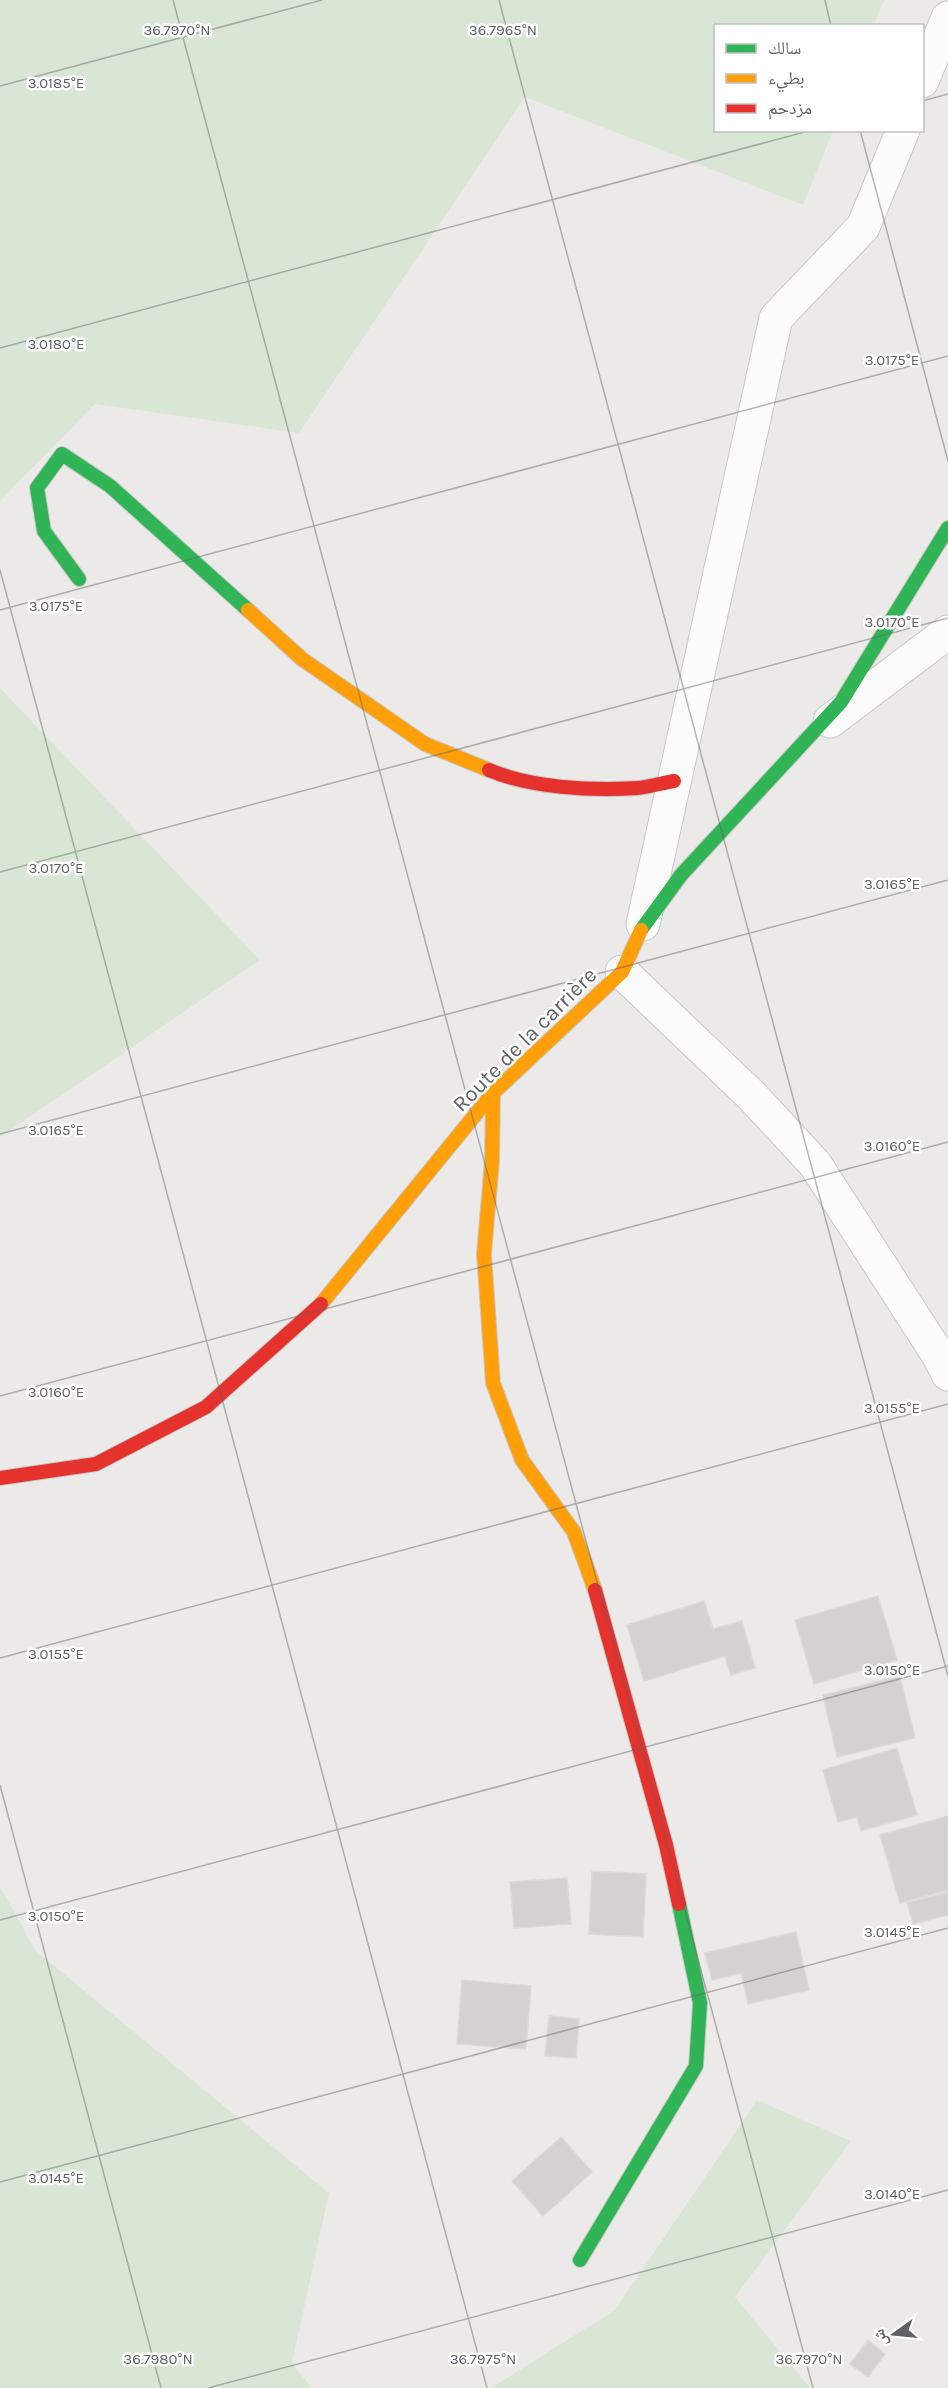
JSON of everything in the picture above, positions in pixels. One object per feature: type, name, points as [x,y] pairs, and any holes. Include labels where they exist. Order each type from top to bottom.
[{"type":"street","points":[[924,76],[948,18]]},
{"type":"street","points":[[643,924],[776,318],[863,227],[902,132]]},
{"type":"street","points":[[79,579],[44,531],[37,488],[62,454],[110,486],[302,659],[425,744],[507,778],[577,788],[638,788],[674,780]]},
{"type":"street","name":"Route de la carrière","points":[[0,1478],[96,1464],[206,1407],[322,1304],[494,1094],[622,972],[643,924],[681,875],[841,702],[948,528]]},
{"type":"street","points":[[809,736],[948,632]]},
{"type":"street","points":[[622,972],[752,1096],[815,1164],[927,1337],[948,1374]]},
{"type":"street","points":[[494,1094],[492,1161],[484,1254],[493,1383],[522,1460],[574,1532],[599,1601],[637,1747],[666,1845],[700,2003],[696,2066],[580,2260]]},
{"type":"green space","points":[[0,0],[884,0],[874,24],[714,24],[714,132],[833,132],[803,205],[525,97],[299,433],[95,404],[0,501]]},
{"type":"green space","points":[[0,688],[260,960],[0,1137]]},
{"type":"green space","points":[[0,1886],[35,1950],[329,2193],[292,2363],[312,2388],[0,2388]]},
{"type":"green space","points":[[757,2100],[851,2141],[735,2297],[810,2388],[491,2388],[615,2310]]},
{"type":"building","points":[[878,1596],[897,1660],[814,1684],[795,1620]]},
{"type":"building","points":[[704,1601],[713,1629],[742,1621],[755,1668],[731,1675],[725,1656],[644,1681],[627,1625]]},
{"type":"building","points":[[900,1676],[915,1738],[837,1757],[823,1695]]},
{"type":"building","points":[[897,1748],[917,1815],[861,1831],[857,1817],[838,1822],[823,1770]]},
{"type":"building","points":[[948,1816],[948,1890],[900,1903],[880,1835]]},
{"type":"building","points":[[592,1871],[646,1874],[643,1937],[589,1934]]},
{"type":"building","points":[[567,1878],[571,1924],[514,1928],[510,1882]]},
{"type":"building","points":[[948,1892],[948,1915],[913,1924],[907,1903]]},
{"type":"building","points":[[796,1932],[809,1990],[748,2004],[741,1973],[712,1980],[705,1953]]},
{"type":"building","points":[[462,1980],[531,1986],[526,2049],[457,2044]]},
{"type":"building","points":[[549,2016],[579,2019],[576,2058],[545,2056]]},
{"type":"building","points":[[561,2137],[592,2172],[543,2216],[512,2181]]},
{"type":"building","points":[[868,2340],[885,2354],[868,2377],[850,2364]]},
{"type":"traffic: fast","points":[[79,579],[44,531],[37,488],[62,454],[110,486],[248,610]]},
{"type":"traffic: fast","points":[[641,930],[681,875],[841,702],[948,528]]},
{"type":"traffic: fast","points":[[580,2260],[696,2066],[700,2003],[679,1904]]},
{"type":"traffic: slow","points":[[248,610],[302,659],[425,744],[489,770]]},
{"type":"traffic: slow","points":[[321,1304],[493,1093],[622,972],[641,930]]},
{"type":"traffic: slow","points":[[493,1093],[492,1161],[484,1254],[493,1383],[522,1460],[574,1532],[595,1590]]},
{"type":"traffic: jam","points":[[489,770],[524,781],[562,787],[637,788],[674,781]]},
{"type":"traffic: jam","points":[[0,1478],[96,1464],[206,1407],[321,1304]]},
{"type":"traffic: jam","points":[[595,1590],[666,1845],[679,1904]]}]
